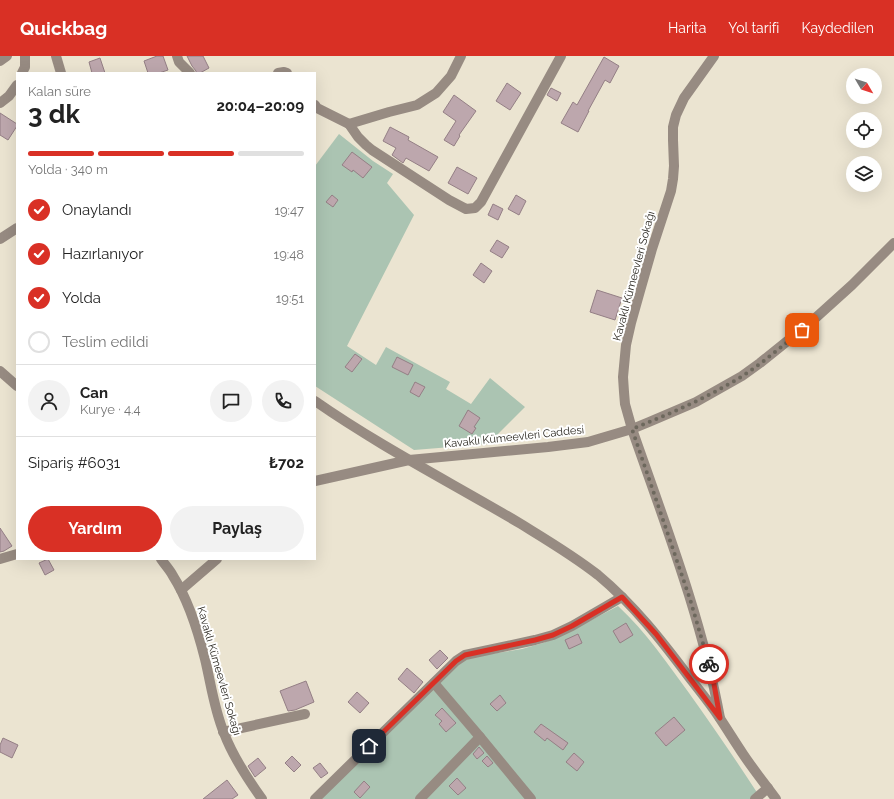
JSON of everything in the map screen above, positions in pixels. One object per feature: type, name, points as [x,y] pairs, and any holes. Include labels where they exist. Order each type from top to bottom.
[{"type":"street","points":[[0,61],[7,56]]},
{"type":"street","points":[[22,72],[25,67],[25,56]]},
{"type":"street","points":[[56,56],[61,72]]},
{"type":"street","points":[[177,56],[179,62],[189,72]]},
{"type":"street","points":[[349,124],[417,105],[436,93],[451,76],[461,56]]},
{"type":"street","points":[[316,108],[349,124],[358,137],[372,150],[449,200],[466,209],[475,208],[481,202],[561,56]]},
{"type":"street","name":"Kavaklı Kümeevleri Sokağı","points":[[714,56],[684,98],[676,115],[673,127],[673,179],[631,323],[626,345],[623,377],[625,404],[632,429],[690,599],[712,677],[720,718]]},
{"type":"street","points":[[0,103],[9,96],[16,87]]},
{"type":"street","points":[[0,239],[16,229]]},
{"type":"street","name":"Kavaklı Kümeevleri Caddesi","points":[[409,460],[588,442],[632,429],[696,402],[742,376],[760,363],[811,322],[894,243]]},
{"type":"street","points":[[0,371],[16,385]]},
{"type":"street","points":[[316,402],[342,420],[409,460],[500,511],[578,560],[598,575],[622,597],[656,634],[720,718],[744,756],[776,799]]},
{"type":"street","points":[[316,481],[409,460]]},
{"type":"street","points":[[0,559],[16,554]]},
{"type":"street","name":"Kavaklı Kümeevleri Sokağı","points":[[162,560],[181,590],[194,620],[216,710],[223,732],[242,770],[262,799]]},
{"type":"street","points":[[181,590],[216,560]]},
{"type":"street","points":[[315,799],[434,682],[456,661],[465,655],[553,635],[572,626],[622,597]]},
{"type":"street","points":[[434,682],[531,799]]},
{"type":"street","points":[[223,732],[305,714]]},
{"type":"street","points":[[420,799],[480,737]]},
{"type":"street","points":[[755,799],[768,788]]},
{"type":"street","points":[[768,788],[769,799]]},
{"type":"green space","points":[[339,134],[373,161],[393,174],[387,183],[414,215],[347,346],[376,365],[386,347],[450,382],[446,389],[471,404],[490,378],[525,407],[488,444],[414,450],[316,387],[316,165]]},
{"type":"green space","points":[[618,606],[638,626],[656,648],[716,731],[758,794],[752,799],[320,799],[458,664],[478,656],[522,649],[543,643],[563,635]]},
{"type":"building","points":[[157,56],[163,56],[168,70],[162,72],[148,72],[144,61]]},
{"type":"building","points":[[187,56],[203,56],[209,68],[202,72],[196,72]]},
{"type":"building","points":[[604,57],[619,66],[610,83],[605,80],[578,132],[561,123],[573,102],[577,105]]},
{"type":"building","points":[[100,58],[105,72],[92,72],[89,62]]},
{"type":"building","points":[[507,83],[521,93],[510,110],[496,101]]},
{"type":"building","points":[[551,88],[561,93],[557,101],[547,95]]},
{"type":"building","points":[[454,95],[476,111],[459,135],[460,136],[454,146],[444,140],[456,121],[443,112]]},
{"type":"building","points":[[0,113],[16,123],[16,128],[8,140],[0,135]]},
{"type":"building","points":[[390,127],[409,137],[408,140],[438,157],[429,171],[406,158],[403,163],[392,155],[396,148],[383,141]]},
{"type":"building","points":[[352,152],[372,167],[363,178],[353,170],[352,172],[342,165]]},
{"type":"building","points":[[457,167],[477,178],[468,194],[448,183]]},
{"type":"building","points":[[332,195],[338,200],[333,207],[326,202]]},
{"type":"building","points":[[516,195],[526,201],[519,215],[508,209]]},
{"type":"building","points":[[493,204],[503,209],[498,220],[488,215]]},
{"type":"building","points":[[497,240],[509,247],[502,258],[490,251]]},
{"type":"building","points":[[481,263],[492,271],[484,283],[473,275]]},
{"type":"building","points":[[597,290],[622,298],[615,320],[590,312]]},
{"type":"building","points":[[355,354],[362,359],[352,372],[345,367]]},
{"type":"building","points":[[397,357],[413,365],[408,375],[392,367]]},
{"type":"building","points":[[415,382],[425,387],[419,397],[410,392]]},
{"type":"building","points":[[468,410],[480,418],[474,427],[476,428],[472,434],[459,426]]},
{"type":"building","points":[[0,528],[12,546],[0,552]]},
{"type":"building","points":[[49,560],[54,570],[45,575],[39,563]]},
{"type":"building","points":[[626,623],[633,635],[620,643],[613,631]]},
{"type":"building","points":[[578,634],[582,643],[569,649],[565,640]]},
{"type":"building","points":[[440,650],[448,658],[437,669],[429,660]]},
{"type":"building","points":[[407,668],[423,682],[414,693],[398,679]]},
{"type":"building","points":[[306,681],[314,702],[295,710],[288,711],[280,691]]},
{"type":"building","points":[[357,692],[369,703],[360,713],[348,702]]},
{"type":"building","points":[[500,695],[506,703],[497,711],[490,704]]},
{"type":"building","points":[[442,708],[456,723],[446,732],[439,724],[442,721],[435,715]]},
{"type":"building","points":[[674,717],[685,730],[666,746],[655,733]]},
{"type":"building","points":[[541,724],[568,743],[563,750],[547,738],[545,741],[534,732]]},
{"type":"building","points":[[3,738],[18,745],[12,758],[0,752],[0,745]]},
{"type":"building","points":[[479,747],[484,753],[477,759],[473,754]]},
{"type":"building","points":[[574,753],[584,762],[577,771],[566,762]]},
{"type":"building","points":[[292,756],[301,765],[294,772],[285,763]]},
{"type":"building","points":[[487,756],[493,763],[488,767],[482,761]]},
{"type":"building","points":[[258,758],[266,768],[255,777],[248,766]]},
{"type":"building","points":[[320,763],[328,773],[321,778],[313,768]]},
{"type":"building","points":[[457,778],[466,788],[458,795],[449,786]]},
{"type":"building","points":[[227,780],[238,795],[232,799],[203,799]]},
{"type":"building","points":[[364,781],[370,787],[360,798],[354,792]]},
{"type":"way so far","points":[[709,664],[676,556],[632,429],[696,402],[731,383],[760,363],[802,330]]},
{"type":"route","points":[[369,746],[456,661],[465,655],[553,635],[572,626],[622,597],[656,634],[720,718],[709,664]]}]
